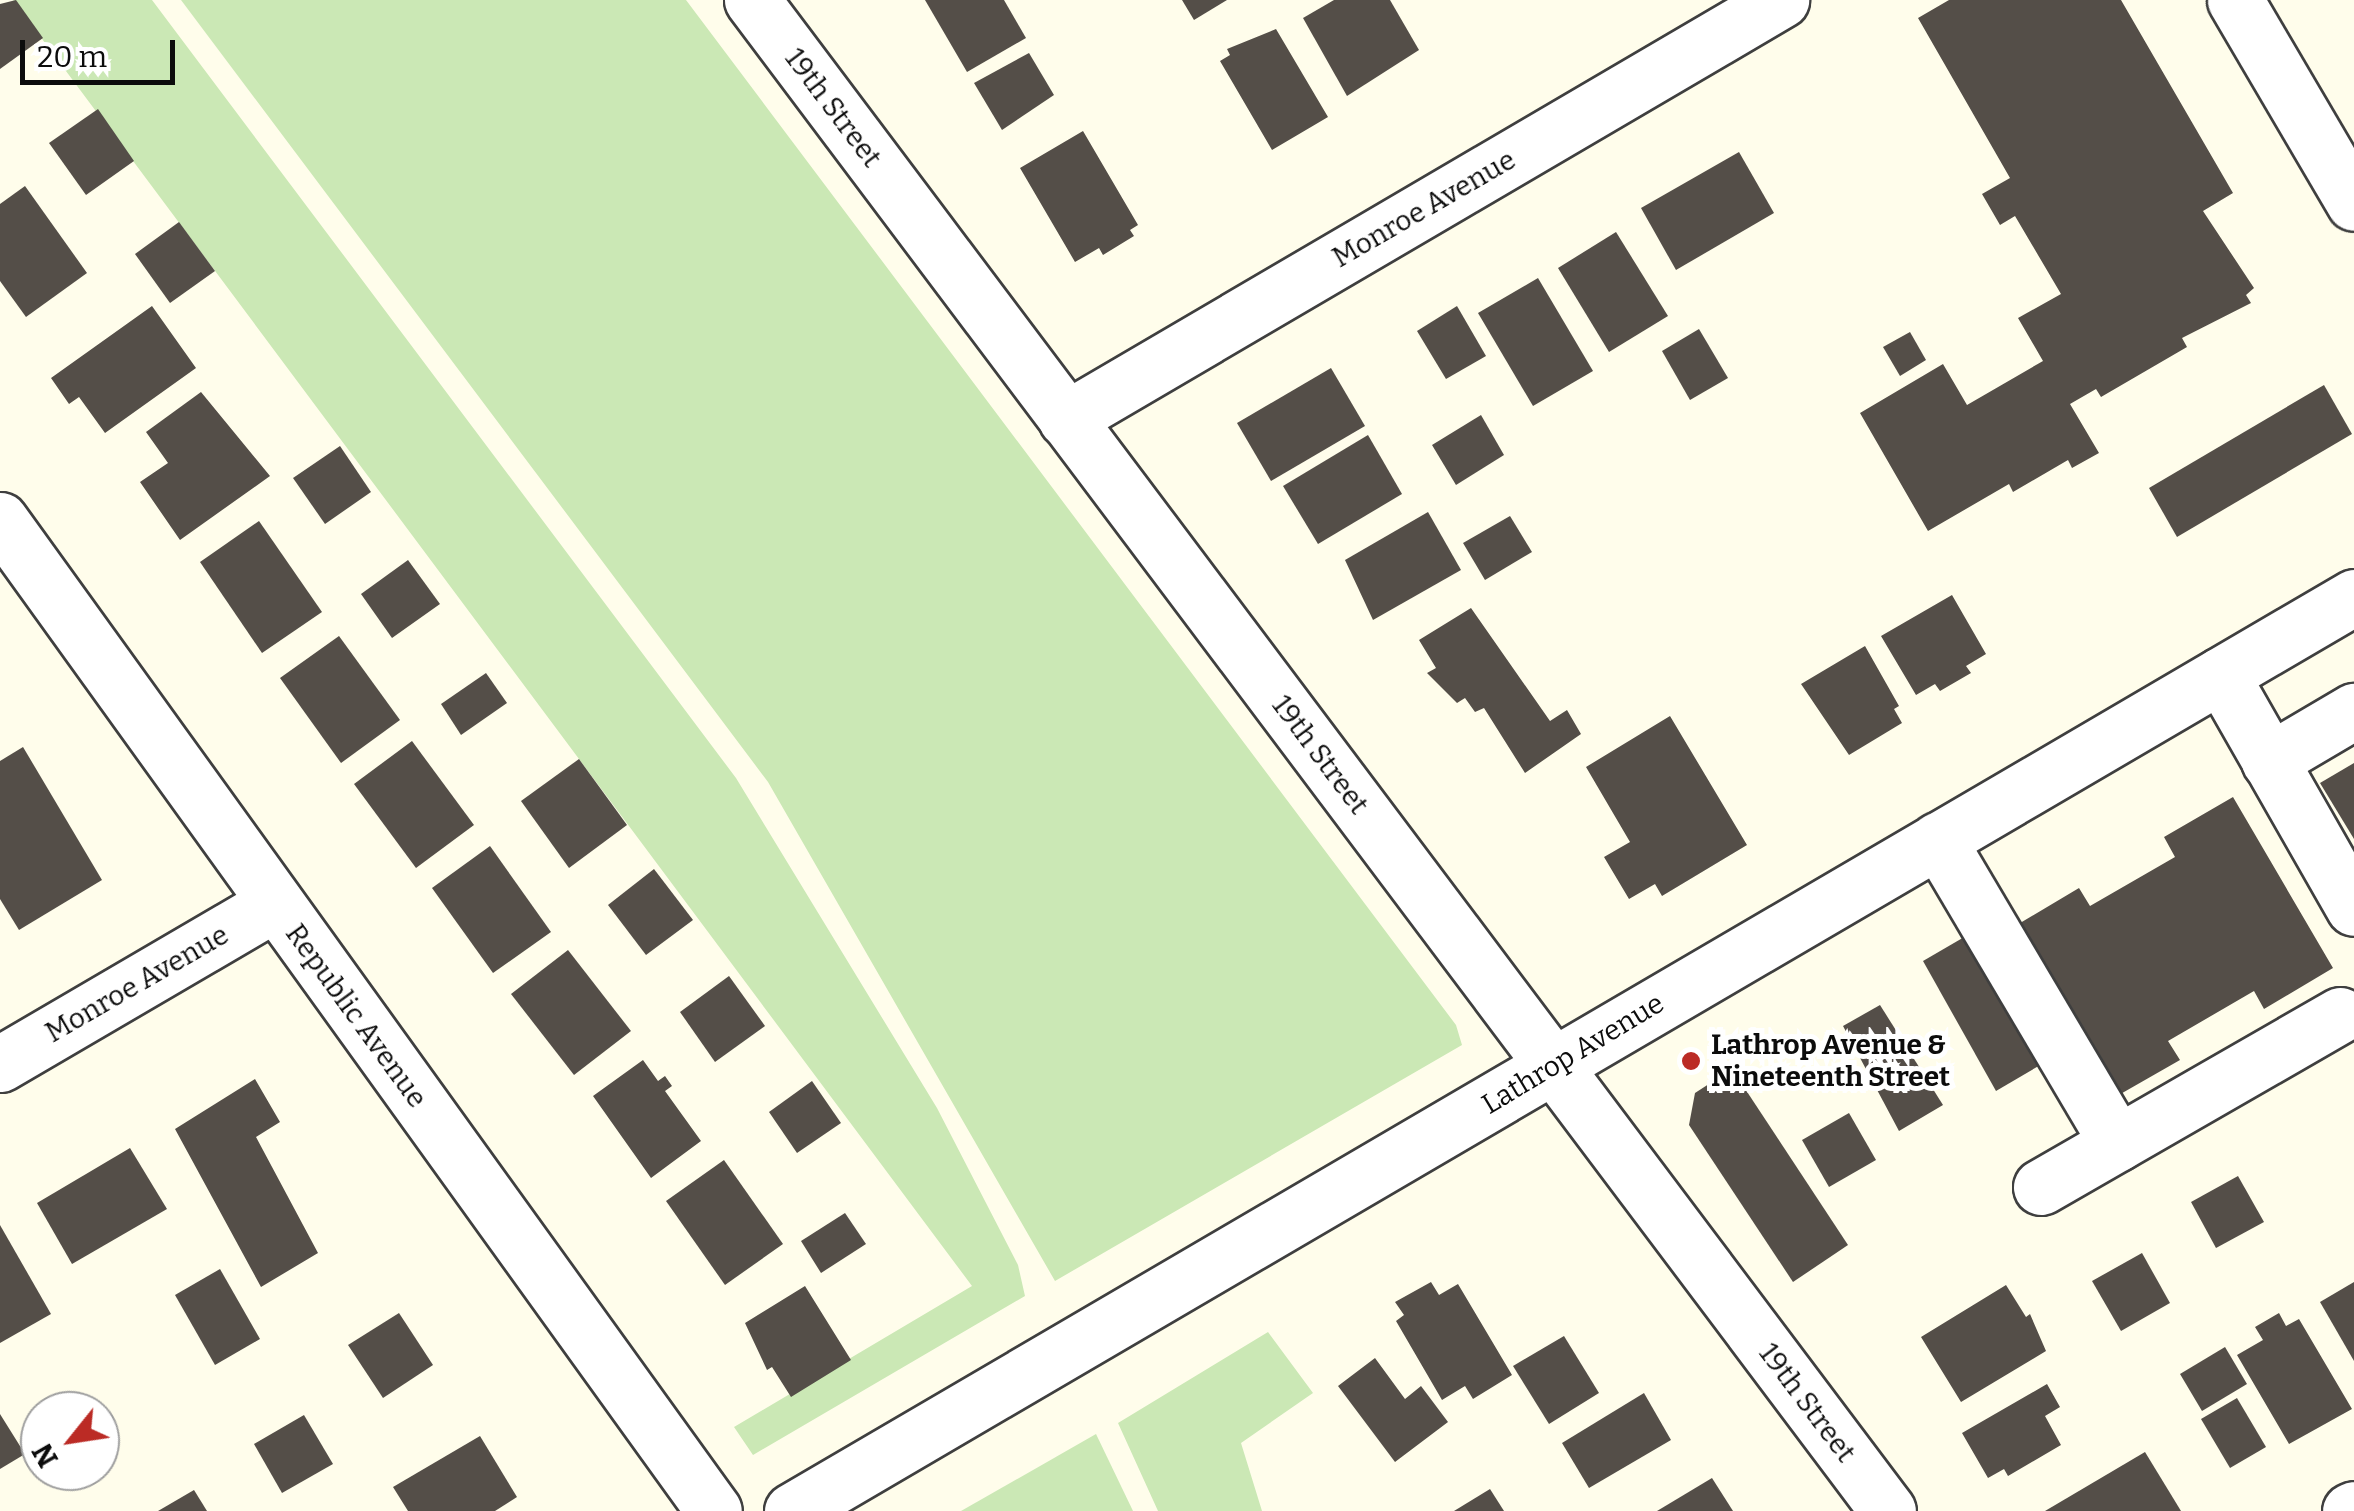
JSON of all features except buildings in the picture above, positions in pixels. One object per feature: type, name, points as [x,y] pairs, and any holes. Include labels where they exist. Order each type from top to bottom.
[{"type":"street","name":"19th Street","points":[[752,0],[1888,1511]]},
{"type":"street","name":"Monroe Avenue","points":[[1066,419],[1781,0]]},
{"type":"street","points":[[2235,0],[2354,204]]},
{"type":"street","name":"Republic Avenue","points":[[0,520],[714,1511]]},
{"type":"street","name":"Lathrop Avenue","points":[[792,1511],[1069,1355],[1554,1065],[2354,597]]},
{"type":"street","points":[[2221,675],[2354,908]]},
{"type":"street","points":[[2269,761],[2354,711]]},
{"type":"street","points":[[1938,840],[2117,1144]]},
{"type":"street","name":"Monroe Avenue","points":[[0,1064],[274,903]]},
{"type":"street","points":[[2041,1186],[2340,1015]]},
{"type":"green space","points":[[13,0],[152,0],[736,778],[937,1108],[1018,1265],[1025,1296],[753,1455],[734,1427],[972,1286]]},
{"type":"green space","points":[[181,0],[686,0],[1456,1025],[1462,1045],[1055,1281],[768,782]]},
{"type":"green space","points":[[1268,1332],[1313,1393],[1241,1443],[1262,1511],[1158,1511],[1118,1423]]},
{"type":"green space","points":[[1096,1434],[1133,1511],[961,1511]]},
{"type":"place","name":"Lathrop Avenue & Nineteenth Street","points":[[1691,1061]]}]
